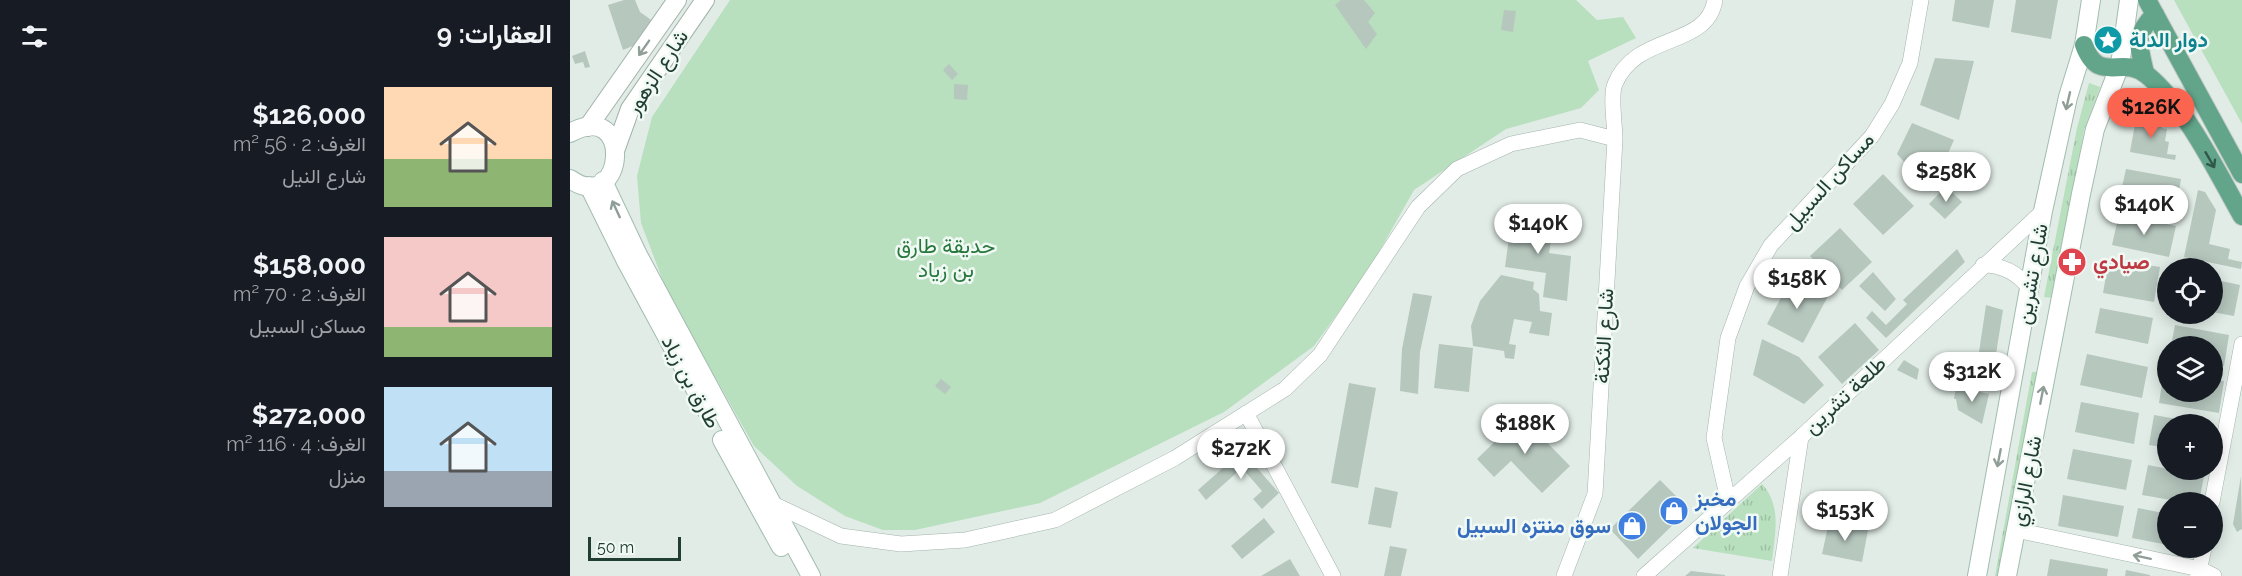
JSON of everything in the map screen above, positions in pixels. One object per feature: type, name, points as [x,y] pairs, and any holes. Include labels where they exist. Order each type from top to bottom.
[{"type":"main road","name":"شارع الزهور","points":[[588,127],[677,0]]},
{"type":"main road","name":"شارع الزهور","points":[[581,184],[615,167],[616,148],[630,109],[705,0]]},
{"type":"main road","name":"شارع تشرين","points":[[1977,576],[2043,210],[2068,97],[2084,45],[2091,0]]},
{"type":"main road","name":"شارع الرازي","points":[[2007,576],[2095,129],[2120,65],[2129,0]]},
{"type":"main road","points":[[2145,73],[2139,47],[2139,34],[2151,7]]},
{"type":"main road","points":[[2151,7],[2242,174]]},
{"type":"main road","points":[[2084,45],[2089,60],[2099,67],[2109,69],[2120,65],[2145,73],[2164,92],[2203,147],[2242,216]]},
{"type":"main road","points":[[570,133],[588,127],[606,133],[616,148]]},
{"type":"main road","points":[[581,184],[638,255],[812,576]]},
{"type":"main road","name":"طارق بن زياد","points":[[581,184],[797,576]]},
{"type":"main road","points":[[2019,351],[2050,357]]},
{"type":"street","name":"شارع الثكنة","points":[[1564,576],[1596,494],[1615,139],[1614,86],[1630,60],[1665,41],[1695,32],[1713,11],[1715,0]]},
{"type":"street","name":"مساكن السبيل","points":[[1728,500],[1714,438],[1728,338],[1747,286],[1771,245],[1872,136],[1892,104],[1910,63],[1920,0]]},
{"type":"street","points":[[771,503],[841,536],[902,544],[965,540],[1055,520],[1175,458],[1285,389],[1320,355],[1418,207],[1457,170],[1511,144],[1580,130],[1615,139]]},
{"type":"street","name":"طلعة تشرين","points":[[1644,576],[1801,437],[2043,210]]},
{"type":"street","points":[[1983,265],[2006,268],[2018,276],[2030,289]]},
{"type":"street","points":[[2214,492],[2242,344]]},
{"type":"street","points":[[1246,413],[1334,576]]},
{"type":"street","points":[[1780,576],[1801,437]]},
{"type":"street","points":[[2016,530],[2214,576]]},
{"type":"street","points":[[2199,573],[2202,558]]},
{"type":"street","points":[[1570,560],[1578,576]]},
{"type":"green space","name":"حديقة طارق بن زياد","points":[[730,0],[1576,0],[1597,20],[1623,17],[1636,38],[1588,61],[1599,90],[1581,108],[1506,129],[1414,190],[1367,273],[1314,346],[1224,412],[1040,503],[915,530],[883,530],[845,516],[797,486],[754,446],[668,294],[641,223],[637,176],[652,117]]},
{"type":"green space","points":[[2174,0],[2242,0],[2242,124]]},
{"type":"green space","points":[[2089,83],[2100,87],[2084,130],[2054,298],[2044,297],[2077,128]]},
{"type":"green space","points":[[2032,372],[2039,372],[2001,576],[1995,576]]},
{"type":"green space","points":[[1762,484],[1775,511],[1772,561],[1693,548]]},
{"type":"building","points":[[624,0],[635,0],[640,12],[654,22],[640,43],[623,50],[608,5]]},
{"type":"building","points":[[1341,0],[1364,0],[1375,13],[1368,22],[1377,34],[1366,49],[1335,5]]},
{"type":"building","points":[[1955,0],[1994,0],[1989,28],[1952,21]]},
{"type":"building","points":[[2016,0],[2058,0],[2051,39],[2011,32]]},
{"type":"building","points":[[1504,10],[1516,11],[1513,32],[1501,30]]},
{"type":"building","points":[[585,51],[590,67],[585,68],[583,62],[575,64],[572,56]]},
{"type":"building","points":[[1935,58],[1974,61],[1959,120],[1920,105]]},
{"type":"building","points":[[949,64],[958,74],[952,80],[943,70]]},
{"type":"building","points":[[954,84],[968,85],[967,100],[954,99]]},
{"type":"building","points":[[2152,116],[2164,118],[2162,128],[2167,129],[2165,141],[2169,142],[2167,154],[2176,155],[2175,160],[2130,152],[2135,124],[2142,125],[2143,120],[2151,121]]},
{"type":"building","points":[[1912,123],[1954,140],[1931,192],[1897,154]]},
{"type":"building","points":[[2126,169],[2181,179],[2176,207],[2120,196]]},
{"type":"building","points":[[1883,174],[1914,206],[1883,235],[1853,204]]},
{"type":"building","points":[[1946,186],[1962,202],[1945,219],[1929,204]]},
{"type":"building","points":[[2198,190],[2205,192],[2216,210],[2209,244],[2230,249],[2228,259],[2242,262],[2241,269],[2223,265],[2223,258],[2184,257]]},
{"type":"building","points":[[2119,214],[2176,226],[2169,257],[2112,245]]},
{"type":"building","points":[[1512,216],[1554,222],[1549,253],[1571,256],[1567,301],[1543,297],[1546,273],[1505,267]]},
{"type":"building","points":[[1840,228],[1872,262],[1842,290],[1810,256]]},
{"type":"building","points":[[1957,249],[1965,262],[1886,338],[1866,318],[1872,311],[1886,325],[1907,304],[1903,300]]},
{"type":"building","points":[[2109,259],[2157,267],[2154,302],[2103,293]]},
{"type":"building","points":[[1873,272],[1896,299],[1885,311],[1859,286]]},
{"type":"building","points":[[1501,275],[1534,282],[1533,289],[1539,294],[1540,311],[1552,313],[1549,336],[1529,333],[1532,322],[1514,319],[1509,344],[1516,345],[1514,359],[1505,358],[1504,351],[1473,346],[1471,326],[1480,301]]},
{"type":"building","points":[[1792,277],[1828,296],[1803,343],[1767,324]]},
{"type":"building","points":[[2223,281],[2240,285],[2234,316],[2223,314]]},
{"type":"building","points":[[1413,293],[1432,296],[1420,352],[1418,394],[1400,391],[1402,349]]},
{"type":"building","points":[[1986,305],[2003,310],[1996,354],[1979,352]]},
{"type":"building","points":[[2100,308],[2153,318],[2148,344],[2095,333]]},
{"type":"building","points":[[1855,323],[1879,350],[1842,384],[1818,357]]},
{"type":"building","points":[[2175,325],[2229,335],[2224,366],[2223,336],[2173,336]]},
{"type":"building","points":[[1762,339],[1799,357],[1824,385],[1804,404],[1753,375]]},
{"type":"building","points":[[1439,344],[1473,348],[1469,392],[1434,388]]},
{"type":"building","points":[[2087,354],[2148,367],[2142,398],[2080,385]]},
{"type":"building","points":[[1904,360],[1919,369],[1917,380],[1897,370]]},
{"type":"building","points":[[941,379],[951,387],[945,394],[935,386]]},
{"type":"building","points":[[1349,383],[1376,388],[1358,488],[1331,483]]},
{"type":"building","points":[[1956,387],[1989,394],[1982,424],[1958,410],[1956,399],[1954,399]]},
{"type":"building","points":[[2081,402],[2139,413],[2134,444],[2075,432]]},
{"type":"building","points":[[2159,402],[2221,402],[2219,413]]},
{"type":"building","points":[[2154,415],[2157,416],[2157,446],[2149,445]]},
{"type":"building","points":[[1521,416],[1570,466],[1542,493],[1511,461],[1494,477],[1477,459]]},
{"type":"building","points":[[2073,449],[2132,460],[2126,490],[2067,479]]},
{"type":"building","points":[[1242,451],[1279,493],[1262,509],[1253,499],[1262,491],[1242,468],[1206,500],[1198,490]]},
{"type":"building","points":[[2148,465],[2157,467],[2157,480],[2203,480],[2201,492],[2157,492],[2157,498],[2142,495]]},
{"type":"building","points":[[2241,476],[2242,529],[2237,532],[2233,524]]},
{"type":"building","points":[[1660,480],[1689,509],[1638,559],[1610,529]]},
{"type":"building","points":[[1375,487],[1398,492],[1391,528],[1368,524]]},
{"type":"building","points":[[2063,495],[2124,506],[2118,537],[2058,526]]},
{"type":"building","points":[[2138,508],[2157,512],[2157,543],[2132,538]]},
{"type":"building","points":[[1264,518],[1275,532],[1242,559],[1231,546]]},
{"type":"building","points":[[1829,522],[1868,530],[1862,562],[1822,554]]},
{"type":"building","points":[[1390,546],[1407,549],[1401,576],[1384,576]]},
{"type":"building","points":[[1290,559],[1300,576],[1261,576]]},
{"type":"building","points":[[2050,559],[2108,569],[2107,576],[2047,576]]},
{"type":"building","points":[[2126,570],[2150,575],[2150,576],[2125,576]]},
{"type":"building","points":[[1691,571],[1725,575],[1725,576],[1685,576]]},
{"type":"place","name":"دوار الدلة","points":[[2108,40]]},
{"type":"place","name":"صيادي","points":[[2072,262]]},
{"type":"place","name":"مخبز الجولان","points":[[1674,511]]},
{"type":"place","name":"سوق منتزه السبيل","points":[[1632,526]]}]
